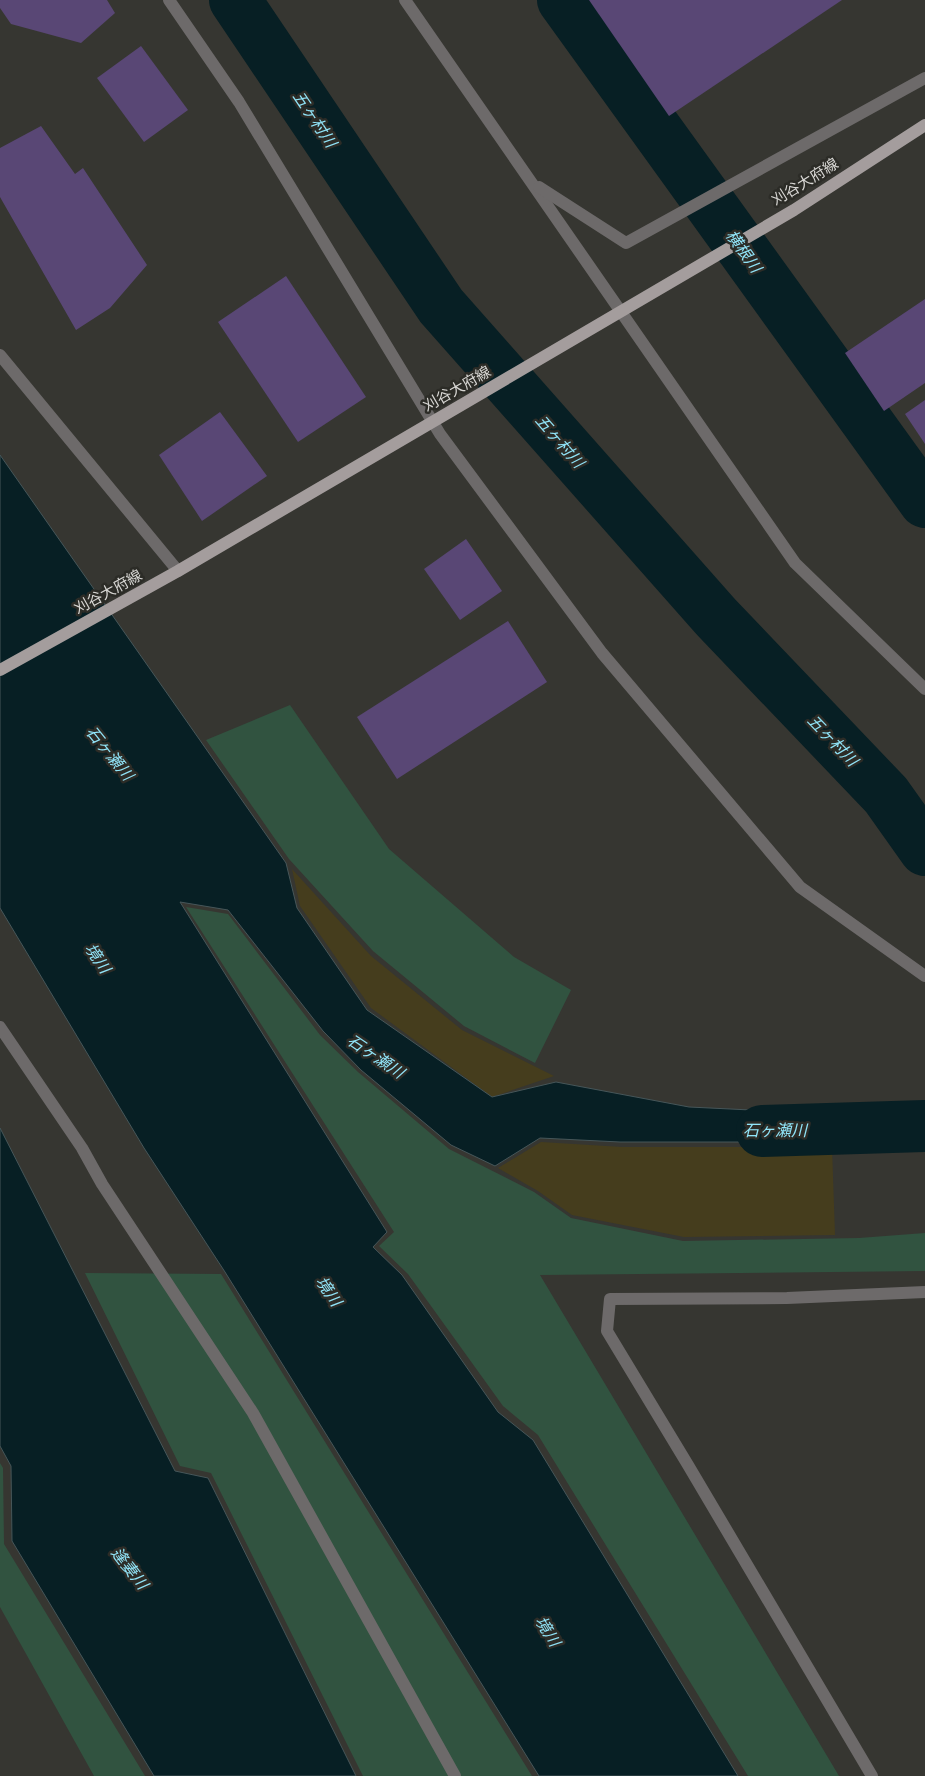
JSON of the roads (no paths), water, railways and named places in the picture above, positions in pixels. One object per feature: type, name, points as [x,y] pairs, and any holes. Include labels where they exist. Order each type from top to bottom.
[{"type":"main road","name":"刈谷大府線","points":[[0,670],[178,571],[794,210],[925,125]]},
{"type":"street","points":[[169,0],[239,102],[440,434],[602,653],[800,887],[925,976]]},
{"type":"street","points":[[405,0],[795,563],[925,689]]},
{"type":"street","points":[[533,183],[626,243],[925,78]]},
{"type":"street","points":[[0,354],[178,571]]},
{"type":"street","points":[[0,1028],[82,1148],[102,1184],[253,1413],[455,1776]]},
{"type":"street","points":[[872,1776],[688,1464],[606,1332],[610,1299],[787,1298],[925,1292]]},
{"type":"water","name":"境川","points":[[0,455],[286,863],[297,908],[367,1010],[492,1097],[556,1082],[689,1107],[833,1114],[833,1142],[620,1142],[540,1138],[495,1166],[451,1145],[361,1070],[323,1031],[228,910],[180,902],[387,1232],[373,1247],[402,1275],[498,1412],[533,1440],[738,1776],[539,1776],[225,1272],[144,1148],[0,908]]},
{"type":"water","name":"逢妻川","points":[[0,1128],[175,1471],[208,1478],[356,1776],[154,1776],[12,1541],[11,1466],[0,1446]]},
{"type":"waterway","name":"五ヶ村川","points":[[235,0],[441,306],[716,617],[886,795],[925,850]]},
{"type":"waterway","name":"横根川","points":[[563,0],[925,502]]},
{"type":"waterway","name":"石ヶ瀬川","points":[[762,1131],[925,1126]]}]
